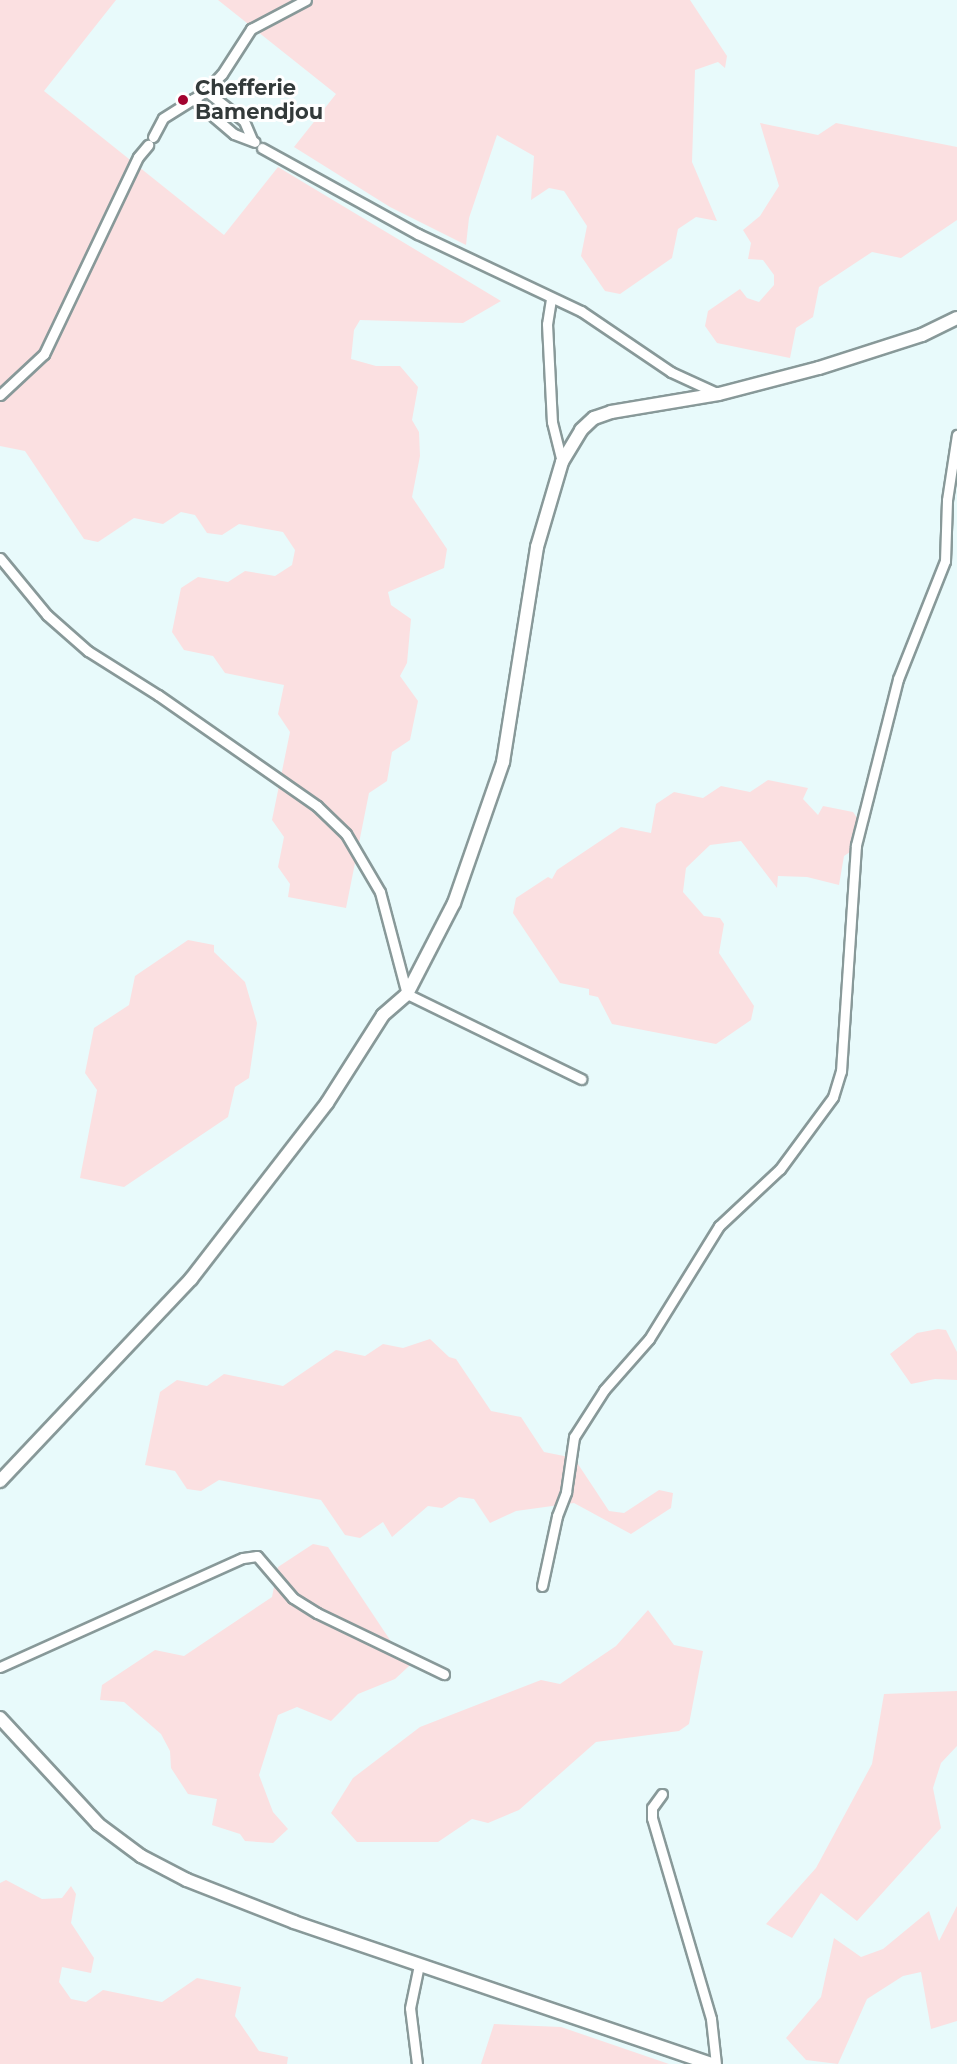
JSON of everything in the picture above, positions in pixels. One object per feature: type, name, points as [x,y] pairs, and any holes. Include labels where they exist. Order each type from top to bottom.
[{"type":"main road","points":[[0,1481],[191,1279],[327,1104],[383,1016],[407,994],[454,903],[503,762],[537,547],[562,462],[570,443],[594,418],[662,401],[720,394],[922,335],[957,318]]},
{"type":"main road","points":[[0,1718],[84,1812],[141,1856],[187,1880],[266,1911],[419,1965],[711,2064]]},
{"type":"street","points":[[0,395],[44,354],[138,157],[163,118],[206,91],[228,67],[241,40],[251,29],[306,0]]},
{"type":"street","points":[[206,91],[244,121],[256,143]]},
{"type":"street","points":[[193,99],[234,134],[256,143],[418,234],[551,299],[581,311],[671,372],[720,394]]},
{"type":"street","points":[[551,299],[547,324],[552,422],[562,462]]},
{"type":"street","points":[[542,1586],[557,1516],[567,1492],[574,1437],[604,1390],[649,1339],[719,1226],[780,1169],[833,1096],[841,1071],[856,845],[898,679],[945,561],[947,500],[957,435]]},
{"type":"street","points":[[0,558],[46,615],[74,640],[317,806],[346,834],[380,892],[407,994],[581,1079]]},
{"type":"street","points":[[0,1667],[243,1558],[257,1556],[293,1598],[316,1613],[444,1674]]},
{"type":"street","points":[[662,1794],[652,1808],[652,1818],[711,2019],[716,2064]]},
{"type":"street","points":[[417,2064],[410,2008],[419,1965]]},
{"type":"shaded area","points":[[0,0],[116,0],[44,91],[224,235],[278,167],[501,301],[463,323],[360,320],[354,330],[351,359],[376,366],[400,366],[418,387],[412,420],[419,432],[420,456],[412,497],[447,549],[444,568],[388,592],[391,605],[411,619],[407,663],[400,676],[418,701],[410,740],[392,752],[387,781],[369,793],[346,908],[288,897],[290,884],[278,867],[284,837],[272,820],[290,732],[278,714],[284,685],[225,673],[213,656],[184,650],[172,632],[181,588],[198,577],[228,582],[245,571],[275,576],[292,565],[295,550],[283,532],[239,524],[222,535],[207,533],[195,515],[181,512],[163,524],[134,518],[98,542],[84,539],[25,451],[0,446]]},
{"type":"shaded area","points":[[218,0],[690,0],[727,56],[725,68],[718,62],[695,70],[692,162],[717,221],[696,217],[678,229],[672,258],[620,294],[605,291],[581,256],[587,226],[564,191],[549,188],[531,200],[534,156],[497,135],[469,218],[466,245],[390,207],[294,147],[336,94]]},
{"type":"shaded area","points":[[760,123],[818,135],[836,123],[957,147],[957,220],[901,258],[872,252],[819,287],[813,317],[796,328],[790,358],[717,343],[705,326],[708,311],[740,289],[747,298],[759,302],[774,285],[774,275],[763,260],[748,259],[751,243],[743,230],[760,216],[779,186]]},
{"type":"shaded area","points":[[768,780],[808,788],[803,799],[818,815],[823,806],[853,812],[865,829],[862,844],[844,856],[839,885],[807,877],[778,876],[777,888],[741,841],[710,845],[686,868],[683,892],[704,916],[720,918],[724,924],[719,953],[754,1006],[751,1020],[716,1044],[612,1024],[598,997],[589,995],[589,989],[560,983],[513,913],[516,898],[548,877],[552,879],[557,870],[621,827],[651,833],[656,804],[674,792],[703,798],[721,786],[750,792]]},
{"type":"shaded area","points":[[188,940],[214,945],[214,952],[245,982],[257,1023],[249,1078],[235,1087],[228,1117],[124,1187],[80,1178],[97,1090],[85,1073],[94,1028],[129,1005],[135,976]]},
{"type":"shaded area","points":[[938,1329],[946,1330],[957,1352],[957,1380],[935,1379],[911,1384],[890,1354],[917,1333]]},
{"type":"shaded area","points":[[430,1339],[449,1357],[456,1359],[491,1411],[521,1417],[544,1452],[574,1458],[609,1511],[624,1513],[659,1490],[673,1493],[671,1508],[631,1534],[574,1503],[516,1511],[490,1523],[474,1499],[459,1497],[442,1508],[428,1506],[392,1537],[383,1522],[360,1538],[345,1535],[321,1500],[219,1480],[201,1491],[187,1489],[175,1471],[145,1465],[160,1392],[177,1380],[207,1386],[224,1374],[283,1386],[336,1350],[365,1356],[383,1344],[403,1348]]},
{"type":"shaded area","points":[[313,1544],[328,1547],[398,1652],[420,1656],[395,1679],[358,1694],[331,1721],[297,1707],[278,1715],[259,1775],[273,1812],[288,1829],[273,1843],[245,1841],[240,1834],[212,1825],[217,1799],[188,1794],[171,1768],[170,1751],[161,1734],[124,1702],[100,1700],[102,1685],[155,1650],[184,1656],[272,1597],[278,1567]]},
{"type":"shaded area","points":[[648,1610],[674,1645],[703,1651],[689,1724],[679,1731],[596,1742],[519,1810],[488,1823],[472,1819],[438,1842],[357,1842],[331,1813],[353,1778],[420,1727],[541,1680],[560,1684],[616,1646]]},
{"type":"shaded area","points":[[957,1691],[957,1746],[941,1763],[933,1788],[941,1828],[857,1921],[821,1893],[792,1938],[766,1924],[816,1868],[872,1764],[884,1694]]},
{"type":"shaded area","points":[[6,1880],[42,1899],[62,1898],[71,1886],[76,1894],[71,1923],[94,1958],[91,1973],[62,1967],[59,1982],[71,1999],[86,2002],[103,1990],[162,2002],[197,1978],[241,1987],[235,2016],[259,2051],[288,2057],[287,2064],[0,2064],[0,1883]]},
{"type":"shaded area","points":[[957,1906],[957,2021],[931,2029],[921,1972],[903,1976],[867,1999],[838,2064],[806,2060],[786,2038],[821,1997],[834,1938],[861,1957],[883,1949],[929,1911],[939,1941]]},
{"type":"shaded area","points":[[494,2024],[561,2027],[669,2064],[481,2064]]},
{"type":"place","name":"Chefferie Bamendjou","points":[[183,100]]}]
